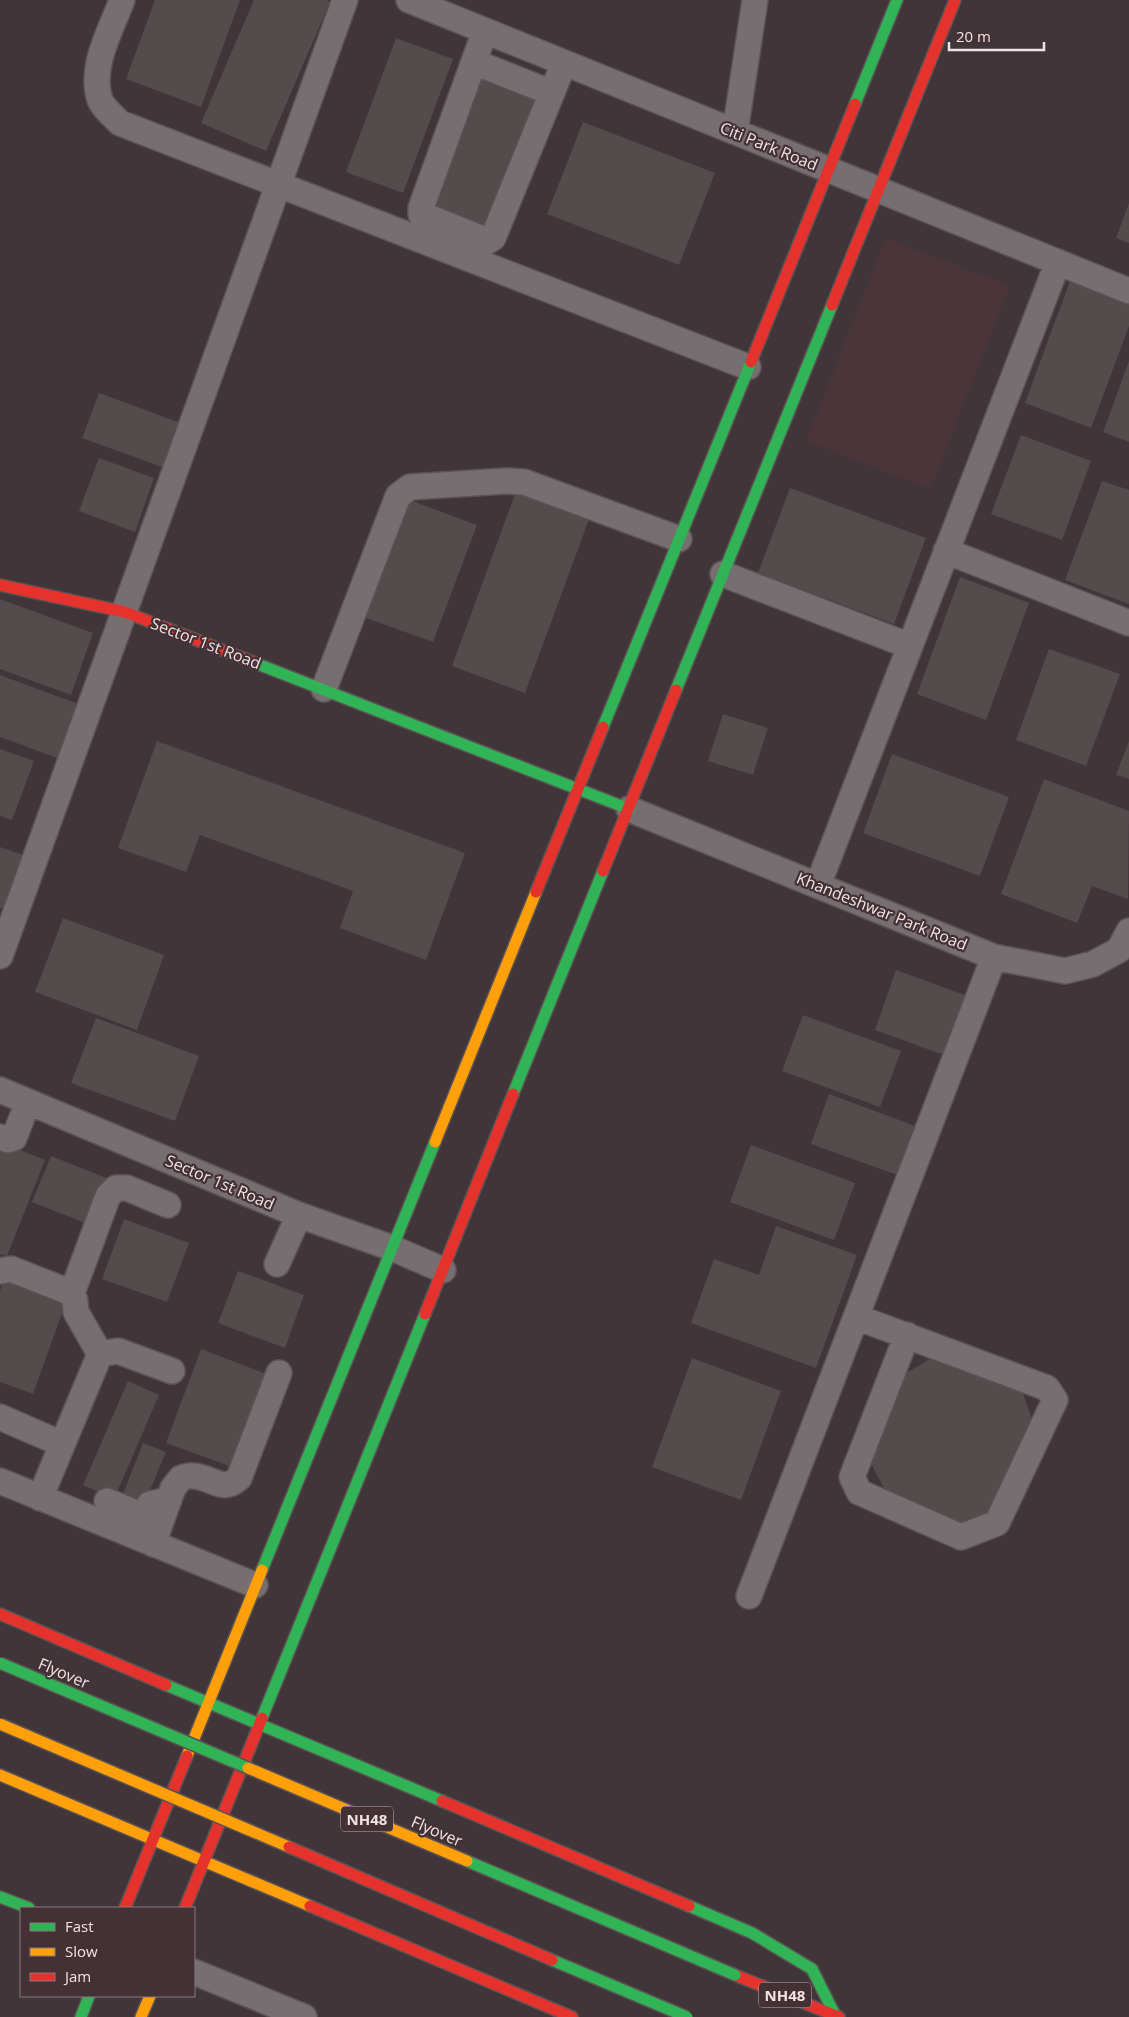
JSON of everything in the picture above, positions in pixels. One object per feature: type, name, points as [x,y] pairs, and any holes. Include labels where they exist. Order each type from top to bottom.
[{"type":"main road","points":[[125,1907],[897,0]]},
{"type":"main road","points":[[185,1907],[955,0]]},
{"type":"main road","name":"Sector 1st Road","points":[[0,585],[125,612],[629,809]]},
{"type":"main road","points":[[0,1614],[752,1933],[812,1969],[837,2016]]},
{"type":"main road","name":"Flyover","points":[[0,1663],[837,2016]]},
{"type":"main road","points":[[0,1724],[687,2017]]},
{"type":"main road","points":[[0,1775],[572,2017]]},
{"type":"main road","points":[[0,1897],[26,1907]]},
{"type":"main road","points":[[81,2017],[89,1997]]},
{"type":"main road","points":[[141,2017],[150,1997]]},
{"type":"street","points":[[122,0],[102,53],[96,76],[100,102],[120,123],[748,367]]},
{"type":"street","points":[[0,956],[346,0]]},
{"type":"street","name":"Citi Park Road","points":[[409,0],[1129,291]]},
{"type":"street","points":[[735,132],[755,0]]},
{"type":"street","points":[[485,31],[421,208],[421,214],[488,241],[493,238],[564,63]]},
{"type":"street","points":[[474,62],[552,93]]},
{"type":"street","points":[[818,885],[1058,262]]},
{"type":"street","points":[[324,689],[398,496],[410,488],[506,481],[524,482],[679,539]]},
{"type":"street","points":[[946,551],[1129,623]]},
{"type":"street","points":[[723,574],[910,646]]},
{"type":"street","name":"Khandeshwar Park Road","points":[[629,809],[994,957],[1065,971],[1093,964],[1119,950],[1129,931]]},
{"type":"street","points":[[749,1596],[994,957]]},
{"type":"street","name":"Sector 1st Road","points":[[0,1090],[299,1215],[392,1248],[442,1270]]},
{"type":"street","points":[[0,1137],[8,1140],[14,1138],[28,1102]]},
{"type":"street","points":[[100,1354],[76,1312],[72,1293],[108,1196],[116,1188],[128,1188],[168,1204]]},
{"type":"street","points":[[277,1264],[299,1215]]},
{"type":"street","points":[[0,1271],[11,1269],[72,1293]]},
{"type":"street","points":[[856,1317],[907,1335],[1047,1388],[1056,1400],[997,1523],[961,1537],[859,1492],[852,1477],[907,1335]]},
{"type":"street","points":[[100,1354],[118,1351],[172,1371]]},
{"type":"street","points":[[40,1498],[100,1354]]},
{"type":"street","points":[[153,1544],[173,1488],[180,1478],[193,1476],[224,1485],[233,1484],[239,1478],[279,1373]]},
{"type":"street","points":[[0,1417],[62,1444]]},
{"type":"street","points":[[0,1482],[255,1585]]},
{"type":"street","points":[[108,1501],[141,1515],[150,1504],[169,1500]]},
{"type":"street","points":[[195,1972],[304,2017]]},
{"type":"shaded area","points":[[886,238],[1010,286],[930,489],[806,441]]},
{"type":"building","points":[[155,0],[240,0],[201,107],[126,79]]},
{"type":"building","points":[[254,0],[326,0],[330,2],[266,151],[201,123]]},
{"type":"building","points":[[396,38],[453,59],[403,193],[346,172]]},
{"type":"building","points":[[482,70],[540,93],[487,232],[428,210]]},
{"type":"building","points":[[583,122],[715,173],[679,265],[547,214]]},
{"type":"building","points":[[1129,203],[1129,243],[1116,238]]},
{"type":"building","points":[[1070,281],[1129,302],[1129,326],[1091,428],[1025,403]]},
{"type":"building","points":[[1129,361],[1129,442],[1103,432]]},
{"type":"building","points":[[99,393],[186,425],[170,470],[82,438]]},
{"type":"building","points":[[1021,435],[1091,461],[1062,540],[991,514]]},
{"type":"building","points":[[99,458],[154,478],[135,532],[79,511]]},
{"type":"building","points":[[1102,481],[1129,490],[1129,604],[1065,580]]},
{"type":"building","points":[[518,486],[591,514],[525,693],[452,666]]},
{"type":"building","points":[[790,488],[926,538],[894,624],[758,573]]},
{"type":"building","points":[[407,499],[477,525],[433,642],[363,617]]},
{"type":"building","points":[[960,577],[1029,603],[986,720],[917,694]]},
{"type":"building","points":[[0,599],[93,633],[71,695],[0,669]]},
{"type":"building","points":[[1049,649],[1120,674],[1086,766],[1016,740]]},
{"type":"building","points":[[0,675],[81,705],[60,759],[0,737]]},
{"type":"building","points":[[723,714],[768,728],[753,775],[708,761]]},
{"type":"building","points":[[157,741],[465,853],[426,960],[340,928],[353,891],[200,835],[186,872],[118,848]]},
{"type":"building","points":[[1129,741],[1129,779],[1116,775]]},
{"type":"building","points":[[0,749],[34,761],[12,820],[0,816]]},
{"type":"building","points":[[892,754],[1009,797],[980,876],[863,833]]},
{"type":"building","points":[[1044,779],[1129,811],[1128,899],[1092,886],[1077,923],[1001,894]]},
{"type":"building","points":[[0,847],[23,855],[3,909],[0,908]]},
{"type":"building","points":[[63,918],[164,955],[137,1030],[35,992]]},
{"type":"building","points":[[896,970],[965,995],[944,1055],[875,1030]]},
{"type":"building","points":[[803,1015],[901,1051],[880,1107],[782,1071]]},
{"type":"building","points":[[96,1018],[199,1056],[175,1121],[71,1083]]},
{"type":"building","points":[[829,1094],[918,1127],[900,1176],[811,1144]]},
{"type":"building","points":[[0,1142],[45,1160],[7,1256],[0,1254]]},
{"type":"building","points":[[751,1145],[855,1183],[834,1240],[730,1202]]},
{"type":"building","points":[[51,1156],[109,1179],[90,1225],[32,1202]]},
{"type":"building","points":[[124,1219],[189,1243],[167,1302],[102,1279]]},
{"type":"building","points":[[776,1226],[857,1255],[816,1368],[691,1323],[714,1259],[759,1275]]},
{"type":"building","points":[[238,1271],[304,1295],[285,1348],[218,1323]]},
{"type":"building","points":[[4,1279],[66,1302],[33,1394],[0,1382],[0,1291]]},
{"type":"building","points":[[201,1349],[269,1375],[235,1468],[166,1443]]},
{"type":"building","points":[[942,1352],[1020,1385],[1032,1419],[999,1509],[963,1527],[890,1499],[870,1462],[906,1373]]},
{"type":"building","points":[[692,1358],[781,1391],[741,1500],[652,1467]]},
{"type":"building","points":[[128,1381],[159,1395],[114,1499],[83,1485]]},
{"type":"building","points":[[143,1443],[166,1452],[144,1504],[123,1494]]},
{"type":"traffic: fast","points":[[855,104],[897,0]]},
{"type":"traffic: fast","points":[[676,690],[832,305]]},
{"type":"traffic: fast","points":[[603,727],[751,362]]},
{"type":"traffic: fast","points":[[255,663],[629,809]]},
{"type":"traffic: fast","points":[[513,1094],[603,871]]},
{"type":"traffic: fast","points":[[262,1570],[435,1142]]},
{"type":"traffic: fast","points":[[262,1718],[425,1314]]},
{"type":"traffic: fast","points":[[0,1663],[248,1768]]},
{"type":"traffic: fast","points":[[166,1685],[442,1801]]},
{"type":"traffic: fast","points":[[467,1861],[735,1975]]},
{"type":"traffic: fast","points":[[0,1897],[26,1907]]},
{"type":"traffic: fast","points":[[689,1906],[752,1933],[812,1969],[835,2015]]},
{"type":"traffic: fast","points":[[552,1960],[687,2017]]},
{"type":"traffic: fast","points":[[81,2017],[89,1997]]},
{"type":"traffic: slow","points":[[435,1142],[536,892]]},
{"type":"traffic: slow","points":[[187,1756],[262,1570]]},
{"type":"traffic: slow","points":[[0,1724],[289,1847]]},
{"type":"traffic: slow","points":[[248,1768],[467,1861]]},
{"type":"traffic: slow","points":[[0,1775],[310,1906]]},
{"type":"traffic: slow","points":[[141,2017],[150,1997]]},
{"type":"traffic: jam","points":[[832,305],[955,0]]},
{"type":"traffic: jam","points":[[751,362],[855,104]]},
{"type":"traffic: jam","points":[[0,585],[125,612],[255,663]]},
{"type":"traffic: jam","points":[[603,871],[676,690]]},
{"type":"traffic: jam","points":[[536,892],[603,727]]},
{"type":"traffic: jam","points":[[425,1314],[513,1094]]},
{"type":"traffic: jam","points":[[0,1614],[166,1685]]},
{"type":"traffic: jam","points":[[185,1907],[262,1718]]},
{"type":"traffic: jam","points":[[125,1907],[187,1756]]},
{"type":"traffic: jam","points":[[442,1801],[689,1906]]},
{"type":"traffic: jam","points":[[289,1847],[552,1960]]},
{"type":"traffic: jam","points":[[310,1906],[572,2017]]},
{"type":"traffic: jam","points":[[735,1975],[839,2017]]}]
